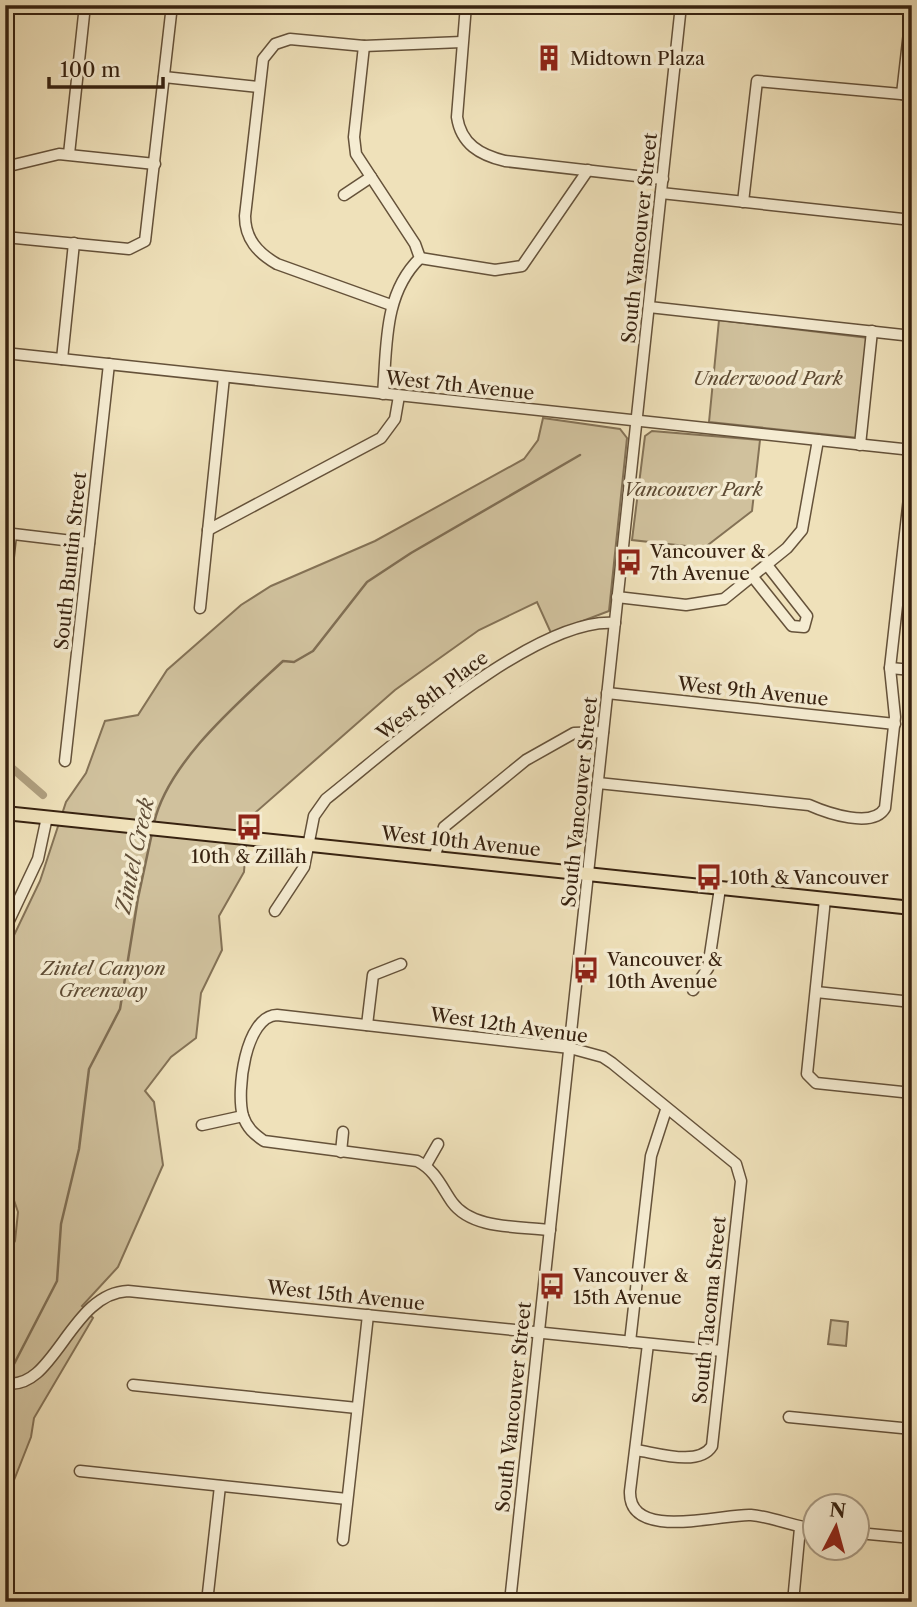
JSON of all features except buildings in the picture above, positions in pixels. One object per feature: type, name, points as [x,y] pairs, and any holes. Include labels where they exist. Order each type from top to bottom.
[{"type":"main road","name":"West 10th Avenue","points":[[5,813],[912,908]]},
{"type":"street","points":[[69,154],[85,5]]},
{"type":"street","points":[[5,237],[129,248],[142,245],[148,236],[172,5]]},
{"type":"street","points":[[466,5],[457,117],[461,133],[472,147],[488,157],[505,161],[663,179]]},
{"type":"street","name":"South Vancouver Street","points":[[510,1602],[681,5]]},
{"type":"street","points":[[743,202],[757,80],[907,95],[912,6]]},
{"type":"street","points":[[391,305],[277,264],[254,247],[245,226],[245,216],[263,58],[275,44],[300,39],[364,46],[462,42]]},
{"type":"street","points":[[364,46],[354,147],[359,161],[415,244],[419,258]]},
{"type":"street","points":[[164,77],[258,87]]},
{"type":"street","points":[[5,167],[27,164],[52,154],[155,164]]},
{"type":"street","points":[[419,258],[495,270],[522,266],[588,170]]},
{"type":"street","points":[[344,195],[371,177]]},
{"type":"street","points":[[661,193],[912,220]]},
{"type":"street","points":[[62,359],[74,243]]},
{"type":"street","points":[[383,394],[391,305],[408,272],[419,258]]},
{"type":"street","points":[[649,307],[912,336]]},
{"type":"street","points":[[860,445],[872,331]]},
{"type":"street","name":"West 7th Avenue","points":[[5,353],[912,450]]},
{"type":"street","name":"South Buntin Street","points":[[65,761],[109,365]]},
{"type":"street","points":[[200,608],[224,377]]},
{"type":"street","points":[[208,530],[381,438],[395,419],[399,396]]},
{"type":"street","points":[[617,597],[686,604],[708,603],[724,598],[767,565],[787,548],[802,530],[818,440]]},
{"type":"street","points":[[598,783],[809,805],[828,813],[871,818],[880,816],[885,808],[895,723],[890,668],[906,565],[912,471]]},
{"type":"street","points":[[5,590],[8,534],[89,542]]},
{"type":"street","points":[[752,576],[792,626],[804,627],[807,616],[767,565]]},
{"type":"street","name":"West 8th Place","points":[[275,911],[304,867],[314,816],[327,799],[473,682],[550,640],[597,623],[615,623]]},
{"type":"street","points":[[890,668],[912,670]]},
{"type":"street","name":"West 9th Avenue","points":[[607,693],[895,723]]},
{"type":"street","points":[[434,858],[444,827],[526,760],[573,733],[603,732]]},
{"type":"street","points":[[5,929],[38,859],[47,817]]},
{"type":"street","points":[[693,990],[708,968],[720,888]]},
{"type":"street","points":[[825,899],[807,1074],[810,1080],[912,1093]]},
{"type":"street","points":[[367,1025],[373,975],[401,964]]},
{"type":"street","points":[[816,992],[912,1002]]},
{"type":"street","name":"West 12th Avenue","points":[[243,1116],[248,1042],[256,1026],[271,1015],[367,1025],[570,1048],[607,1060],[739,1169]]},
{"type":"street","points":[[630,1342],[651,1156],[666,1110]]},
{"type":"street","points":[[202,1125],[243,1116],[248,1129],[264,1141],[406,1158],[426,1165],[460,1211],[469,1216],[484,1222],[550,1230]]},
{"type":"street","points":[[341,1152],[343,1132]]},
{"type":"street","points":[[426,1165],[438,1144]]},
{"type":"street","name":"South Tacoma Street","points":[[636,1450],[696,1457],[706,1453],[713,1440],[741,1181],[739,1169]]},
{"type":"street","name":"West 15th Avenue","points":[[5,1383],[18,1384],[28,1380],[50,1359],[94,1302],[118,1291],[722,1351]]},
{"type":"street","points":[[343,1540],[368,1315]]},
{"type":"street","points":[[648,1344],[630,1497],[642,1513],[657,1520],[676,1523],[751,1515],[781,1520],[800,1528],[793,1602]]},
{"type":"street","points":[[133,1385],[357,1408]]},
{"type":"street","points":[[789,1417],[912,1429]]},
{"type":"street","points":[[80,1471],[347,1499]]},
{"type":"street","points":[[207,1602],[220,1486]]},
{"type":"street","points":[[872,1534],[912,1538]]},
{"type":"green space","name":"Underwood Park","points":[[719,320],[869,338],[859,438],[709,422]]},
{"type":"green space","name":"Zintel Canyon Greenway","points":[[543,418],[620,429],[627,438],[609,611],[551,633],[537,602],[479,630],[395,690],[248,819],[244,872],[219,916],[222,950],[201,993],[196,1038],[171,1057],[145,1091],[154,1102],[163,1165],[118,1267],[82,1306],[93,1318],[34,1418],[31,1437],[5,1503],[5,1259],[15,1241],[18,1212],[5,1174],[5,954],[40,881],[66,802],[86,773],[105,721],[138,715],[167,670],[241,605],[271,586],[375,541],[524,459],[538,440]]},
{"type":"green space","name":"Vancouver Park","points":[[652,431],[760,440],[752,511],[704,548],[632,540],[645,436]]},
{"type":"green space","points":[[831,1320],[848,1322],[846,1346],[828,1344]]},
{"type":"waterway","name":"Zintel Creek","points":[[154,823],[174,778],[207,735],[283,661],[294,662],[313,651],[367,582],[411,553],[580,455]]},
{"type":"waterway","points":[[5,762],[43,795]]},
{"type":"waterway","name":"Zintel Creek","points":[[13,1366],[57,1281],[61,1224],[79,1149],[89,1069],[120,1009],[138,898],[152,833]]},
{"type":"place","name":"Midtown Plaza","points":[[549,58]]},
{"type":"place","name":"Vancouver & 7th Avenue","points":[[629,562]]},
{"type":"place","name":"10th & Zillah","points":[[249,827]]},
{"type":"place","name":"10th & Vancouver","points":[[709,877]]},
{"type":"place","name":"Vancouver & 10th Avenue","points":[[586,970]]},
{"type":"place","name":"Vancouver & 15th Avenue","points":[[552,1286]]}]
